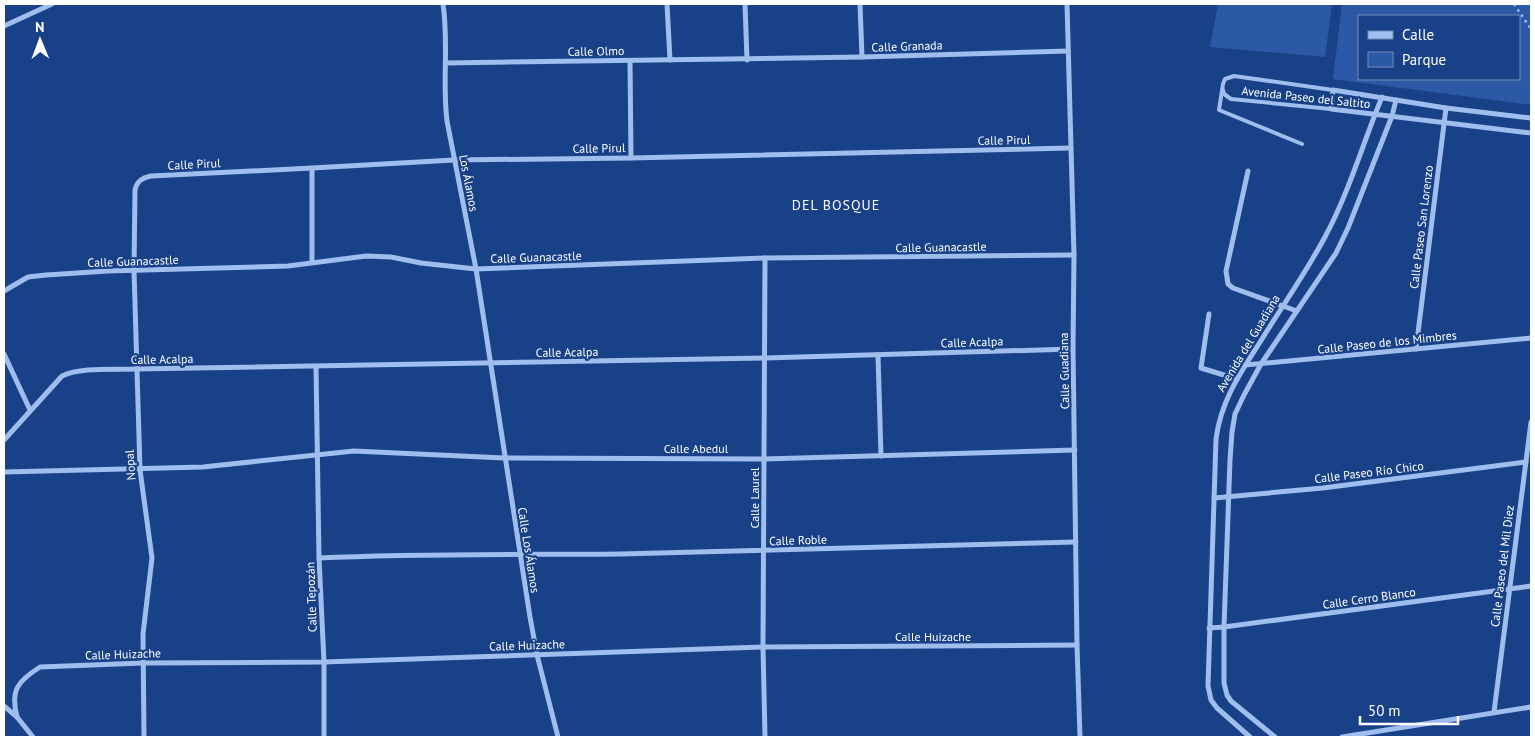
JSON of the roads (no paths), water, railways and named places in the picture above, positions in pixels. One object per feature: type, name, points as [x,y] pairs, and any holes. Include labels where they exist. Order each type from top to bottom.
[{"type":"street","points":[[4,26],[52,4]]},
{"type":"street","name":"Los Álamos","points":[[443,4],[446,63],[444,97],[454,160],[476,269],[491,364]]},
{"type":"street","points":[[667,4],[670,60]]},
{"type":"street","points":[[745,4],[747,60]]},
{"type":"street","points":[[860,4],[862,57]]},
{"type":"street","name":"Calle Guadiana","points":[[1067,4],[1074,255],[1077,645],[1080,737]]},
{"type":"street","name":"Calle Granada","points":[[747,60],[1068,51]]},
{"type":"street","name":"Calle Olmo","points":[[446,63],[747,60]]},
{"type":"street","points":[[630,61],[631,158]]},
{"type":"street","points":[[1330,109],[1333,90]]},
{"type":"street","name":"Avenida Paseo del Saltito","points":[[1333,90],[1446,108],[1531,118]]},
{"type":"street","name":"Avenida del Guadiana","points":[[1250,737],[1216,708],[1211,700],[1208,686],[1218,421],[1224,403],[1245,365],[1326,235],[1343,198],[1382,97]]},
{"type":"street","name":"Avenida del Guadiana","points":[[1275,737],[1231,701],[1227,695],[1224,683],[1224,627],[1232,432],[1235,414],[1262,364],[1336,253],[1348,228],[1392,116],[1396,100]]},
{"type":"street","name":"Calle Paseo San Lorenzo","points":[[1416,349],[1446,108]]},
{"type":"street","name":"Avenida Paseo del Saltito","points":[[1330,109],[1531,133]]},
{"type":"street","name":"Calle Pirul","points":[[135,190],[142,178],[151,176],[454,160],[1071,148]]},
{"type":"street","points":[[312,168],[312,262]]},
{"type":"street","points":[[1248,171],[1226,277],[1228,284],[1233,288],[1297,311]]},
{"type":"street","name":"Nopal","points":[[135,190],[134,270],[140,470],[152,558],[145,608],[143,663],[144,737]]},
{"type":"street","name":"Calle Guanacastle","points":[[4,291],[28,277],[46,275],[134,270],[288,266],[366,256],[390,257],[421,263],[476,269],[765,258],[1074,255]]},
{"type":"street","name":"Calle Laurel","points":[[765,258],[763,647],[765,737]]},
{"type":"street","points":[[1209,314],[1201,368],[1237,379]]},
{"type":"street","name":"Calle Paseo de los Mimbres","points":[[1245,365],[1531,338]]},
{"type":"street","name":"Calle Acalpa","points":[[30,410],[62,376],[75,372],[136,369],[765,358],[1074,349]]},
{"type":"street","points":[[4,354],[30,410],[4,440]]},
{"type":"street","points":[[878,355],[880,456]]},
{"type":"street","name":"Calle Los Álamos","points":[[491,364],[504,458],[537,655],[558,737]]},
{"type":"street","name":"Calle Tepozán","points":[[316,367],[319,558],[324,662],[324,737]]},
{"type":"street","name":"Calle Paseo del Mil Diez","points":[[1494,712],[1531,422]]},
{"type":"street","name":"Calle Abedul","points":[[4,472],[203,467],[354,451],[504,458],[764,459],[1076,450]]},
{"type":"street","name":"Calle Paseo Río Chico","points":[[1214,498],[1324,488],[1526,462]]},
{"type":"street","name":"Calle Roble","points":[[319,558],[377,555],[764,552],[1076,542]]},
{"type":"street","name":"Calle Cerro Blanco","points":[[1209,628],[1531,586]]},
{"type":"street","name":"Calle Huizache","points":[[17,717],[13,702],[16,688],[26,676],[40,667],[143,663],[324,662],[763,647],[1077,645]]},
{"type":"street","points":[[4,706],[17,717],[33,737]]},
{"type":"street","points":[[1342,737],[1531,707]]},
{"type":"lane","name":"Avenida Paseo del Saltito","points":[[1330,109],[1231,98],[1224,94],[1222,84],[1225,79],[1234,76],[1333,90]]},
{"type":"lane","points":[[1223,88],[1219,110],[1302,144]]},
{"type":"district","name":"DEL BOSQUE","points":[[836,205]]}]
